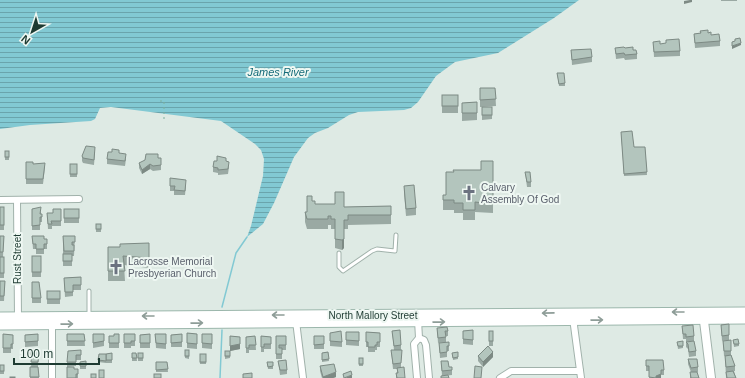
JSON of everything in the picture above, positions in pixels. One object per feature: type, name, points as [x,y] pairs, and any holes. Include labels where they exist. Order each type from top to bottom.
[{"type":"main road","name":"North Mallory Street","points":[[704,316],[745,312]]},
{"type":"main road","name":"North Mallory Street","points":[[0,317],[52,320],[89,320],[704,316],[745,319]]},
{"type":"main road","name":"North Mallory Street","points":[[0,325],[52,320]]},
{"type":"street","points":[[0,200],[79,200]]},
{"type":"street","name":"Rust Street","points":[[17,200],[18,317]]},
{"type":"street","points":[[704,316],[711,378]]},
{"type":"street","points":[[500,378],[511,371],[581,375],[573,317]]},
{"type":"street","points":[[417,378],[414,344],[419,338],[418,318]]},
{"type":"street","points":[[296,319],[303,378]]},
{"type":"street","points":[[52,320],[52,378]]},
{"type":"street","points":[[419,338],[424,340],[426,345],[429,378]]},
{"type":"lane","points":[[338,253],[340,267],[343,271],[372,251],[395,251],[396,235]]},
{"type":"lane","points":[[89,291],[89,320]]},
{"type":"path","points":[[160,101],[164,101],[164,121]]},
{"type":"water","name":"James River","points":[[0,0],[579,0],[554,18],[498,53],[455,62],[436,76],[418,102],[411,108],[404,110],[358,112],[349,115],[328,128],[315,133],[308,138],[294,157],[263,224],[247,237],[263,176],[264,159],[261,150],[255,144],[221,121],[111,107],[100,108],[95,119],[91,121],[30,125],[0,129]]},
{"type":"building","points":[[708,30],[708,33],[711,32],[711,35],[719,34],[720,41],[695,43],[694,34],[701,33],[700,31]]},
{"type":"building","points":[[740,38],[741,43],[732,46],[732,42],[735,41],[735,39]]},
{"type":"building","points":[[679,39],[680,51],[654,52],[653,42],[660,41],[660,44],[666,43],[666,40]]},
{"type":"building","points":[[633,47],[633,50],[636,50],[637,54],[616,54],[615,48]]},
{"type":"building","points":[[591,49],[592,57],[572,60],[571,50]]},
{"type":"building","points":[[557,73],[564,73],[565,83],[559,84]]},
{"type":"building","points":[[480,88],[495,88],[496,99],[480,100]]},
{"type":"building","points":[[442,95],[458,95],[458,106],[442,106]]},
{"type":"building","points":[[477,102],[477,113],[462,113],[462,103]]},
{"type":"building","points":[[482,107],[492,107],[492,115],[482,115]]},
{"type":"building","points":[[632,131],[634,147],[645,147],[647,172],[624,174],[621,132]]},
{"type":"building","points":[[86,146],[95,147],[94,160],[83,158],[82,156]]},
{"type":"building","points":[[112,149],[119,150],[119,153],[126,154],[125,161],[107,159],[108,152],[112,152]]},
{"type":"building","points":[[5,151],[9,151],[9,157],[5,157]]},
{"type":"building","points":[[146,154],[158,154],[158,158],[161,158],[161,165],[153,166],[150,164],[142,170],[139,163],[145,160]]},
{"type":"building","points":[[217,156],[226,158],[226,161],[229,162],[228,169],[218,170],[218,168],[213,167],[214,161],[217,161]]},
{"type":"building","name":"Calvary Assembly Of God","points":[[481,161],[493,161],[493,204],[475,202],[475,210],[463,210],[463,203],[454,203],[454,200],[443,200],[443,195],[446,195],[446,172],[454,172],[453,170],[481,170]]},
{"type":"building","points":[[26,162],[33,162],[33,164],[45,163],[43,179],[26,179]]},
{"type":"building","points":[[70,164],[77,164],[77,174],[70,174]]},
{"type":"building","points":[[525,172],[530,172],[531,182],[527,182]]},
{"type":"building","points":[[170,178],[186,180],[185,191],[174,190],[175,186],[170,186]]},
{"type":"building","points":[[414,185],[416,208],[406,209],[404,186]]},
{"type":"building","points":[[335,192],[344,192],[344,207],[391,206],[391,215],[348,215],[348,220],[344,220],[344,239],[335,239],[335,219],[331,219],[331,216],[328,216],[328,219],[307,219],[305,212],[307,212],[307,196],[312,196],[312,201],[315,201],[315,204],[335,204]]},
{"type":"building","points":[[0,207],[4,207],[4,225],[0,225]]},
{"type":"building","points":[[41,207],[40,214],[42,214],[42,217],[40,217],[40,225],[32,226],[32,209]]},
{"type":"building","points":[[53,209],[61,209],[61,221],[51,221],[52,224],[48,224],[47,213],[53,213]]},
{"type":"building","points":[[64,209],[79,209],[79,218],[64,218]]},
{"type":"building","points":[[96,224],[101,224],[101,229],[96,229]]},
{"type":"building","points":[[0,236],[4,236],[3,252],[0,252]]},
{"type":"building","points":[[32,236],[44,236],[44,239],[47,239],[47,244],[44,244],[44,249],[36,249],[36,244],[33,244]]},
{"type":"building","points":[[63,236],[75,236],[75,242],[72,242],[72,245],[74,245],[74,251],[64,251]]},
{"type":"building","points":[[149,243],[149,258],[123,256],[125,271],[108,271],[108,247],[120,247],[120,244]]},
{"type":"building","points":[[63,254],[72,254],[72,261],[63,261]]},
{"type":"building","points":[[32,256],[41,256],[41,272],[32,272]]},
{"type":"building","points":[[0,257],[4,257],[4,273],[0,273]]},
{"type":"building","points":[[81,277],[81,285],[73,285],[73,292],[65,292],[64,278]]},
{"type":"building","points":[[0,281],[5,281],[4,296],[0,296]]},
{"type":"building","points":[[32,282],[39,282],[41,298],[32,298]]},
{"type":"building","points":[[47,291],[60,291],[60,299],[47,299]]},
{"type":"building","points":[[729,324],[729,335],[722,336],[721,325]]},
{"type":"building","points":[[693,325],[694,336],[686,337],[686,334],[683,334],[682,326]]},
{"type":"building","points":[[447,327],[448,331],[445,331],[446,337],[438,338],[437,328]]},
{"type":"building","points":[[400,330],[401,345],[394,346],[392,331]]},
{"type":"building","points":[[473,330],[473,340],[463,339],[463,331]]},
{"type":"building","points":[[341,331],[342,342],[330,341],[330,333]]},
{"type":"building","points":[[489,331],[493,331],[493,341],[489,341]]},
{"type":"building","points":[[346,332],[359,332],[359,341],[346,340]]},
{"type":"building","points":[[366,332],[380,333],[380,342],[377,342],[375,347],[368,347],[368,342],[366,342]]},
{"type":"building","points":[[187,333],[197,334],[197,344],[187,343]]},
{"type":"building","points":[[3,334],[13,335],[13,344],[11,344],[11,348],[3,348]]},
{"type":"building","points":[[38,334],[38,341],[25,342],[25,335]]},
{"type":"building","points":[[67,334],[84,334],[85,341],[67,341]]},
{"type":"building","points":[[93,334],[104,334],[104,341],[93,343]]},
{"type":"building","points":[[114,334],[119,334],[119,343],[109,343],[109,336],[114,336]]},
{"type":"building","points":[[124,334],[135,334],[135,341],[131,341],[131,343],[124,343]]},
{"type":"building","points":[[150,334],[150,343],[140,343],[140,335]]},
{"type":"building","points":[[155,334],[166,334],[166,344],[156,343]]},
{"type":"building","points":[[182,334],[182,342],[171,343],[171,335]]},
{"type":"building","points":[[202,334],[212,334],[212,344],[202,343]]},
{"type":"building","points":[[230,336],[240,337],[240,344],[230,346]]},
{"type":"building","points":[[255,336],[256,345],[249,345],[249,348],[246,348],[246,337]]},
{"type":"building","points":[[261,336],[271,337],[271,344],[264,344],[264,347],[261,347]]},
{"type":"building","points":[[276,336],[286,336],[286,345],[279,345],[279,348],[282,348],[282,354],[276,354]]},
{"type":"building","points":[[314,336],[324,336],[324,344],[314,345]]},
{"type":"building","points":[[738,339],[739,344],[734,344],[733,340]]},
{"type":"building","points":[[731,340],[731,351],[724,351],[723,341]]},
{"type":"building","points":[[683,341],[683,346],[678,346],[677,342]]},
{"type":"building","points":[[694,341],[696,351],[689,352],[688,344],[686,342]]},
{"type":"building","points":[[449,342],[447,352],[440,353],[439,343]]},
{"type":"building","points":[[488,346],[493,352],[483,362],[478,356]]},
{"type":"building","points":[[81,350],[81,355],[76,355],[76,362],[67,362],[68,351]]},
{"type":"building","points":[[185,350],[189,350],[189,356],[185,356]]},
{"type":"building","points":[[391,350],[402,350],[401,363],[393,364]]},
{"type":"building","points":[[30,351],[39,351],[38,362],[31,362],[32,354],[30,354]]},
{"type":"building","points":[[225,351],[230,351],[230,356],[225,356]]},
{"type":"building","points":[[328,352],[329,359],[322,360],[322,353]]},
{"type":"building","points":[[458,352],[458,357],[453,358],[452,353]]},
{"type":"building","points":[[112,353],[112,360],[106,360],[106,354]]},
{"type":"building","points":[[132,353],[136,353],[137,358],[132,358]]},
{"type":"building","points":[[138,353],[143,353],[143,358],[138,358]]},
{"type":"building","points":[[99,354],[106,354],[106,361],[98,360]]},
{"type":"building","points":[[200,354],[206,354],[206,362],[200,362]]},
{"type":"building","points":[[731,355],[735,366],[726,367],[725,356]]},
{"type":"building","points":[[359,358],[363,358],[363,364],[359,364]]},
{"type":"building","points":[[688,359],[697,359],[698,367],[691,368]]},
{"type":"building","points":[[286,360],[287,370],[280,370],[278,361]]},
{"type":"building","points":[[646,360],[663,360],[664,370],[661,370],[661,374],[656,376],[656,378],[649,377],[649,366],[646,366]]},
{"type":"building","points":[[86,361],[86,366],[80,366],[80,362]]},
{"type":"building","points":[[441,361],[448,361],[449,367],[452,367],[452,370],[442,371]]},
{"type":"building","points":[[156,362],[167,362],[168,369],[156,370]]},
{"type":"building","points":[[267,362],[273,362],[273,366],[268,367]]},
{"type":"building","points":[[334,364],[336,372],[323,377],[320,366]]},
{"type":"building","points":[[0,365],[4,365],[4,371],[0,371]]},
{"type":"building","points":[[475,366],[482,367],[481,378],[474,378]]},
{"type":"building","points":[[30,367],[38,367],[39,377],[30,377]]},
{"type":"building","points":[[67,367],[74,367],[74,369],[78,369],[76,378],[67,378]]},
{"type":"building","points":[[404,367],[405,378],[397,378],[397,368]]},
{"type":"building","points":[[99,370],[104,370],[104,378],[99,378]]},
{"type":"building","points":[[351,371],[352,375],[344,378],[343,374]]},
{"type":"building","points":[[733,371],[736,378],[727,378],[726,372]]},
{"type":"building","points":[[690,372],[697,372],[699,378],[691,378]]},
{"type":"building","points":[[252,373],[252,378],[243,378],[243,374]]},
{"type":"building","points":[[91,374],[96,374],[96,378],[91,378]]},
{"type":"building","points":[[154,374],[161,374],[161,378],[154,378]]},
{"type":"building","points":[[448,375],[449,378],[441,378],[441,376]]},
{"type":"waterway","points":[[222,307],[236,253],[247,237]]},
{"type":"waterway","points":[[220,378],[222,330]]},
{"type":"place","name":"Calvary Assembly Of God","points":[[469,193]]},
{"type":"place","name":"Lacrosse Memorial Presbyerian Church","points":[[116,267]]}]
